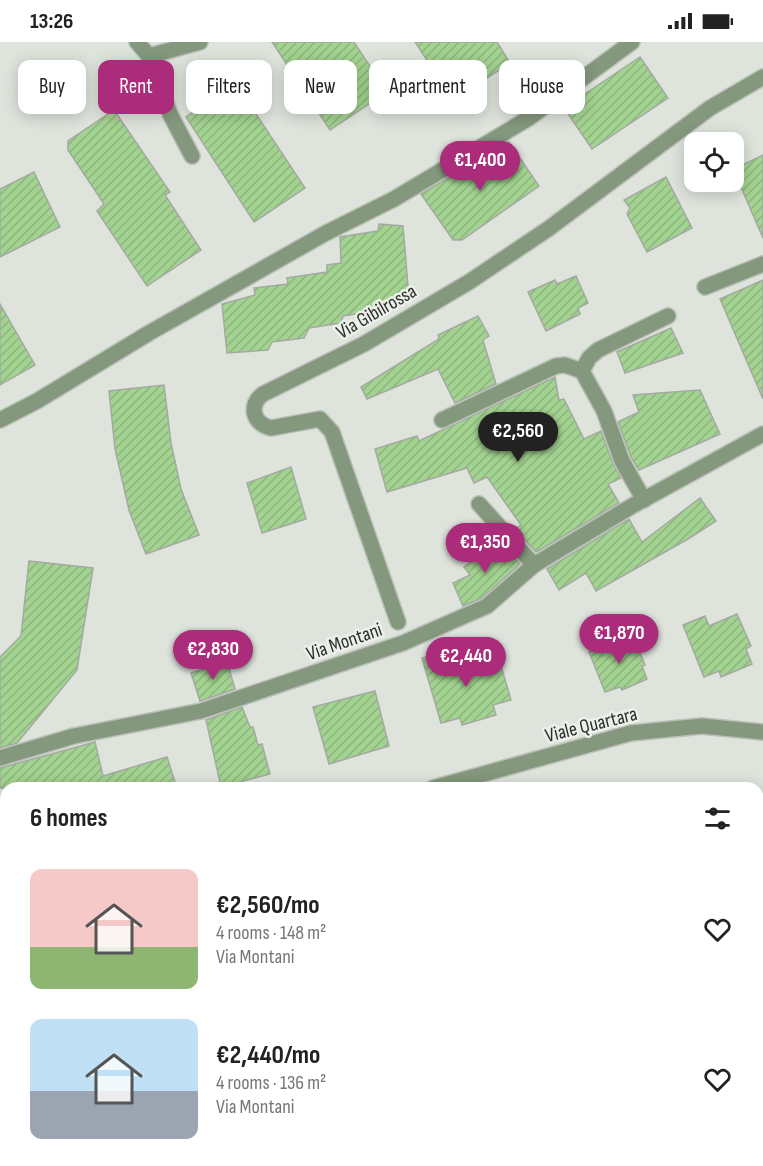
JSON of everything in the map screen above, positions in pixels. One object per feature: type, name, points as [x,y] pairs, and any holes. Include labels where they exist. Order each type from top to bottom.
[{"type":"street","points":[[137,42],[149,56],[170,114],[192,156]]},
{"type":"street","points":[[149,56],[200,42]]},
{"type":"street","points":[[0,420],[37,401],[149,333],[315,239],[394,199],[529,118],[632,42]]},
{"type":"street","name":"Via Gibilrossa","points":[[398,622],[332,432],[320,419],[271,428],[265,426],[256,419],[255,402],[263,394],[364,344],[469,282],[548,229],[710,108],[763,77]]},
{"type":"street","points":[[705,288],[763,264]]},
{"type":"street","points":[[582,371],[589,358],[598,350],[668,316]]},
{"type":"street","points":[[442,420],[556,366],[565,365],[582,371],[604,411],[622,461],[644,500]]},
{"type":"street","name":"Via Montani","points":[[0,758],[74,736],[201,711],[403,643],[487,606],[534,565],[644,500],[763,434]]},
{"type":"street","points":[[479,504],[534,565]]},
{"type":"street","name":"Viale Quartara","points":[[455,782],[631,733],[702,726],[763,732]]},
{"type":"building","points":[[272,42],[354,42],[369,65],[369,104],[357,112],[357,60],[284,60]]},
{"type":"building","points":[[415,42],[497,42],[508,60],[499,60],[499,70],[487,78],[487,60],[427,60]]},
{"type":"building","points":[[640,57],[668,98],[592,149],[568,114],[585,114],[585,94]]},
{"type":"building","points":[[108,114],[117,114],[170,192],[165,195],[201,250],[147,286],[97,211],[104,204],[68,150],[68,141]]},
{"type":"building","points":[[190,114],[256,114],[305,188],[254,222],[186,117]]},
{"type":"building","points":[[319,114],[354,114],[330,130]]},
{"type":"building","points":[[509,142],[539,186],[462,240],[453,240],[421,194]]},
{"type":"building","points":[[763,155],[763,238],[743,192],[744,164]]},
{"type":"building","points":[[34,172],[60,227],[0,257],[0,189]]},
{"type":"building","points":[[666,177],[692,228],[647,252],[627,214],[630,208],[624,200]]},
{"type":"building","points":[[379,224],[403,226],[409,298],[373,311],[343,316],[341,323],[309,328],[304,338],[272,342],[268,350],[227,353],[222,304],[255,295],[254,288],[288,284],[287,278],[327,272],[327,265],[341,263],[340,237],[378,231]]},
{"type":"building","points":[[576,276],[588,303],[578,308],[580,314],[546,331],[528,292],[555,280],[557,284]]},
{"type":"building","points":[[763,280],[763,399],[720,299]]},
{"type":"building","points":[[0,304],[35,365],[0,385]]},
{"type":"building","points":[[478,316],[489,336],[483,340],[496,384],[455,403],[438,369],[367,399],[361,387],[439,339],[438,335]]},
{"type":"building","points":[[671,328],[683,353],[625,373],[617,352]]},
{"type":"building","points":[[555,377],[559,400],[564,399],[584,439],[601,431],[613,464],[621,478],[608,484],[619,503],[536,552],[515,529],[521,525],[487,477],[474,483],[467,468],[387,492],[375,449],[417,436],[419,441]]},
{"type":"building","points":[[164,385],[171,443],[181,489],[199,535],[146,554],[129,510],[115,449],[109,391]]},
{"type":"building","points":[[700,390],[720,434],[639,470],[631,457],[618,422],[639,412],[633,395]]},
{"type":"building","points":[[291,467],[306,519],[262,533],[247,483]]},
{"type":"building","points":[[700,498],[716,521],[596,591],[586,573],[559,590],[547,569],[629,519],[642,542]]},
{"type":"building","points":[[499,541],[520,564],[482,598],[463,606],[453,583],[470,575],[464,567]]},
{"type":"building","points":[[29,561],[93,568],[77,670],[17,743],[0,748],[0,657],[21,636]]},
{"type":"building","points":[[737,614],[751,646],[746,649],[752,664],[721,677],[719,671],[704,677],[683,625],[705,616],[709,626]]},
{"type":"building","points":[[634,638],[645,665],[642,666],[647,679],[622,690],[620,687],[605,692],[589,652],[612,642],[613,646]]},
{"type":"building","points":[[448,652],[451,666],[498,656],[511,700],[493,705],[496,715],[462,725],[460,718],[441,723],[422,658]]},
{"type":"building","points":[[227,662],[235,689],[200,701],[191,673]]},
{"type":"building","points":[[375,691],[389,746],[329,764],[313,707]]},
{"type":"building","points":[[242,707],[250,727],[253,727],[258,745],[262,744],[270,774],[240,782],[220,782],[206,720]]},
{"type":"building","points":[[95,742],[103,776],[167,757],[175,782],[0,782],[0,768]]}]
